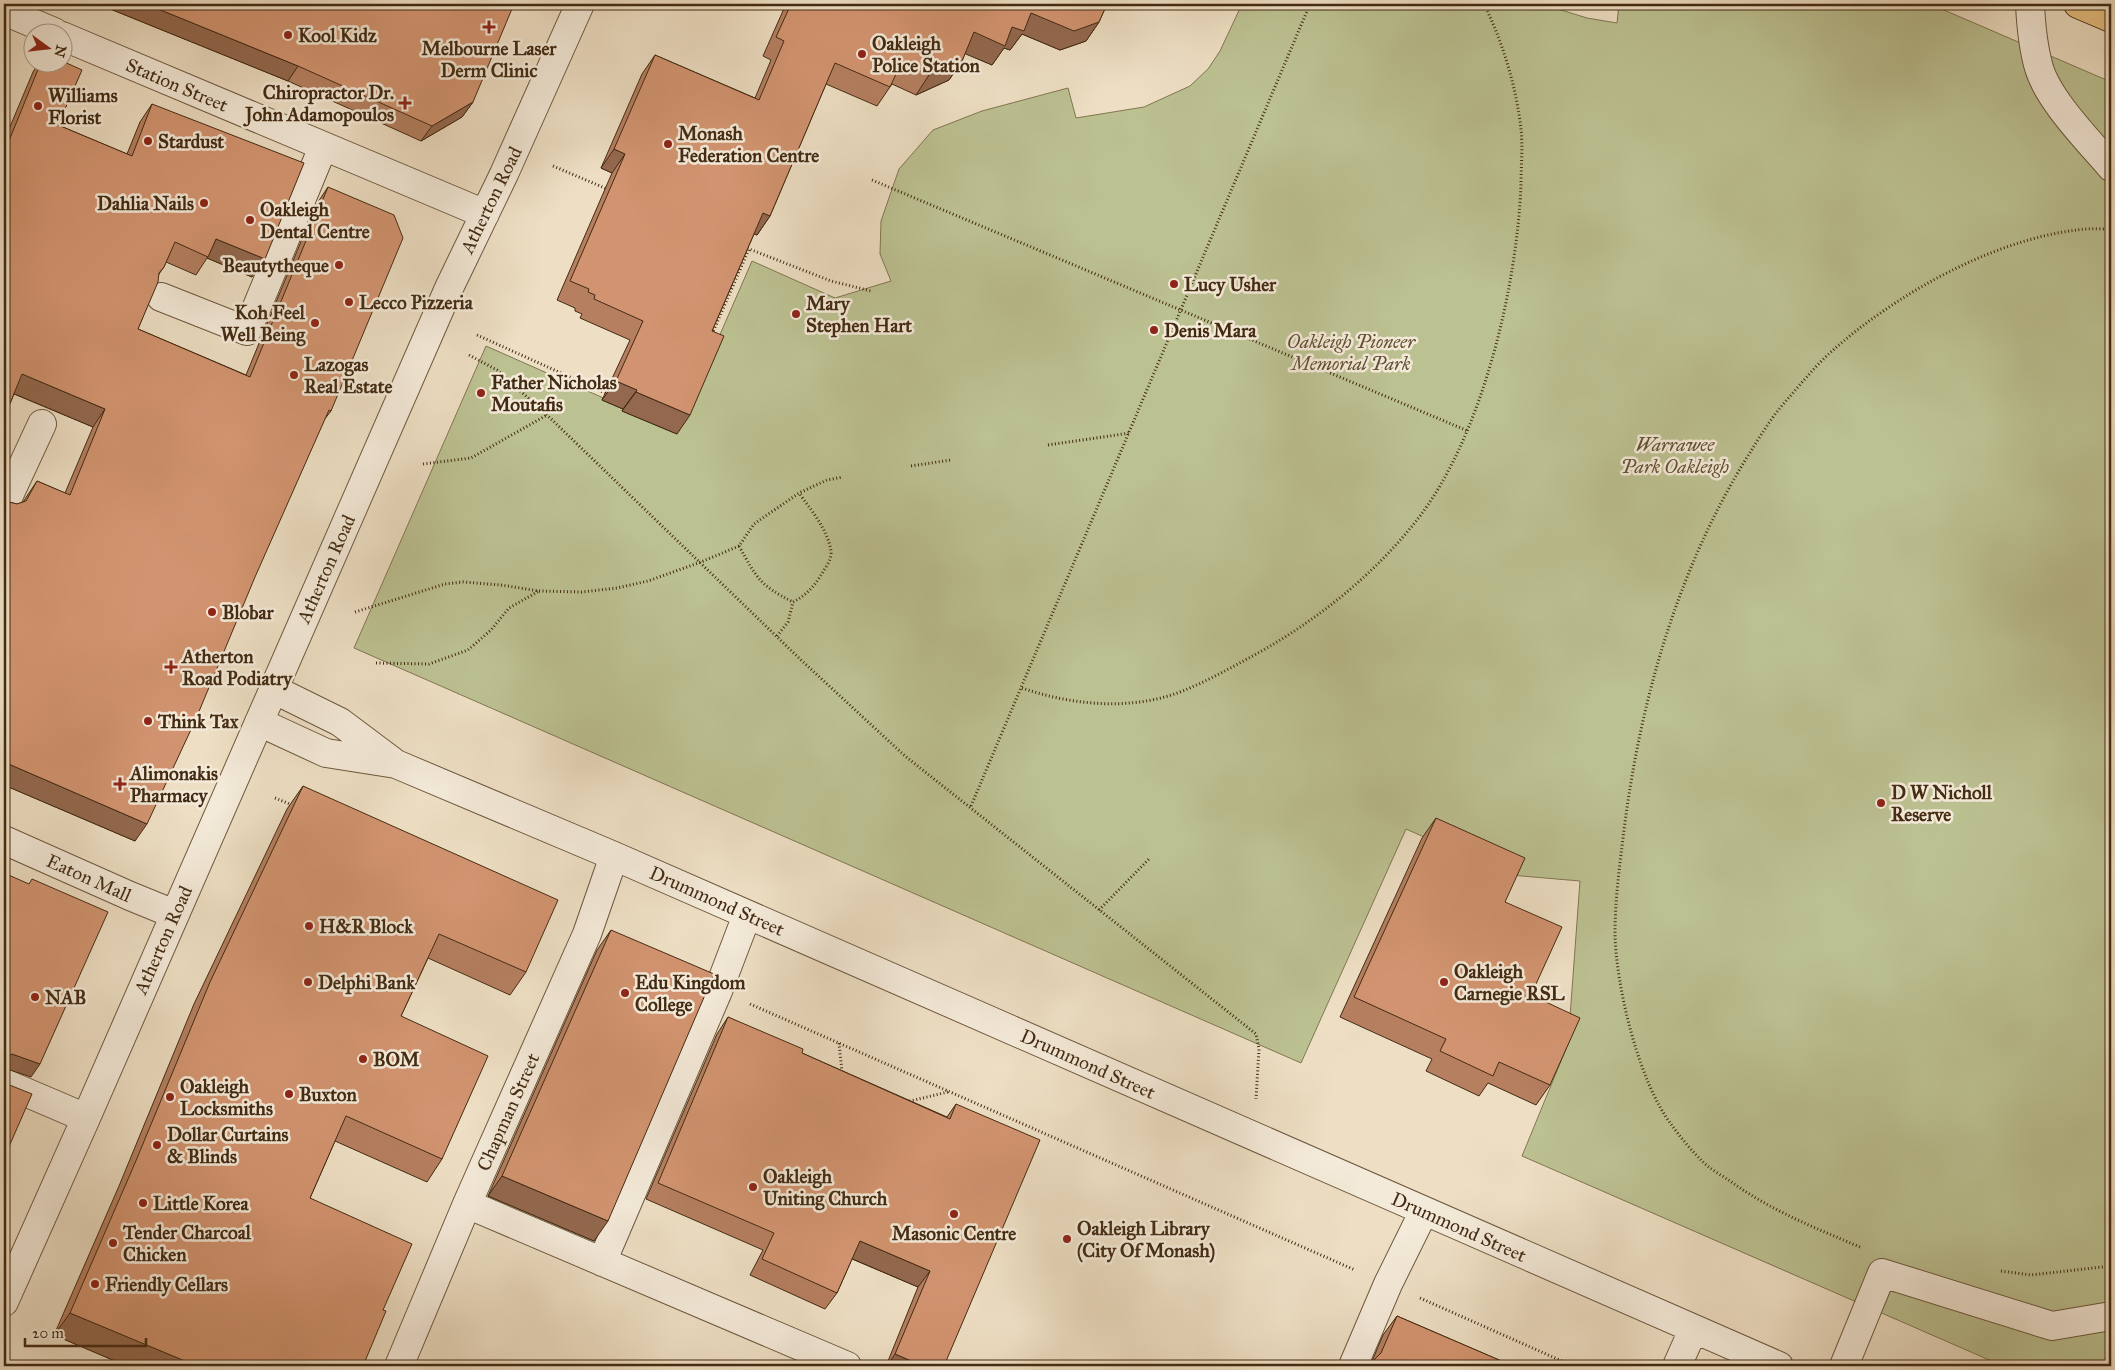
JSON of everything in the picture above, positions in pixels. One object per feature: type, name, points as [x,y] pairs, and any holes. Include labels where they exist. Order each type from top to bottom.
[{"type":"highway","points":[[2078,4],[2111,18]]},
{"type":"street","name":"Atherton Road","points":[[4,1302],[449,288],[580,4]]},
{"type":"street","points":[[2030,4],[2032,40],[2040,70],[2061,108],[2111,167]]},
{"type":"street","points":[[6,11],[31,22]]},
{"type":"street","name":"Station Street","points":[[72,40],[484,214]]},
{"type":"street","points":[[161,297],[247,331],[323,147]]},
{"type":"street","points":[[4,506],[42,424]]},
{"type":"street","name":"Drummond Street","points":[[273,689],[340,722],[396,764]]},
{"type":"street","name":"Drummond Street","points":[[259,722],[326,752],[396,764],[614,856],[1693,1330],[1779,1366]]},
{"type":"street","name":"Eaton Mall","points":[[4,840],[174,914]]},
{"type":"street","name":"Chapman Street","points":[[399,1366],[467,1204],[587,934],[614,856]]},
{"type":"street","points":[[602,1262],[718,991],[747,915]]},
{"type":"street","points":[[4,1083],[86,1118]]},
{"type":"street","points":[[467,1204],[847,1366]]},
{"type":"street","points":[[1353,1366],[1388,1284],[1424,1211]]},
{"type":"street","points":[[1844,1366],[1882,1273],[2052,1326],[2111,1316]]},
{"type":"street","points":[[1677,1366],[1693,1330]]},
{"type":"path","points":[[971,806],[1310,4]]},
{"type":"path","points":[[1022,688],[1044,696],[1076,701],[1138,703],[1178,692],[1263,651],[1298,629],[1344,594],[1394,548],[1422,514],[1448,472],[1468,431],[1485,382],[1501,324],[1520,203],[1521,130],[1506,57],[1484,4]]},
{"type":"path","points":[[553,166],[615,193]]},
{"type":"path","points":[[872,180],[1468,431]]},
{"type":"path","points":[[1862,1248],[1783,1214],[1742,1190],[1704,1163],[1670,1122],[1646,1082],[1631,1028],[1620,976],[1615,937],[1616,897],[1627,803],[1644,713],[1666,632],[1682,588],[1725,493],[1782,405],[1831,352],[1876,316],[1923,286],[1965,263],[2023,242],[2076,230],[2111,229]]},
{"type":"path","points":[[740,246],[831,281],[871,291]]},
{"type":"path","points":[[711,335],[749,249]]},
{"type":"path","points":[[477,335],[605,393]]},
{"type":"path","points":[[469,355],[497,370],[548,415],[777,636],[905,756],[971,806],[1256,1034],[1259,1049],[1254,1137]]},
{"type":"path","points":[[422,464],[471,458],[548,415]]},
{"type":"path","points":[[1048,445],[1130,432]]},
{"type":"path","points":[[911,466],[951,460]]},
{"type":"path","points":[[355,612],[445,584],[463,582],[539,590],[582,592],[617,588],[648,581],[740,546],[754,524],[799,493],[827,480],[843,477]]},
{"type":"path","points":[[777,636],[788,622],[793,602],[803,597],[817,582],[829,562],[831,552],[816,516],[799,493]]},
{"type":"path","points":[[740,546],[758,580],[775,593],[793,602]]},
{"type":"path","points":[[376,663],[429,664],[468,650],[491,630],[509,608],[539,590]]},
{"type":"path","points":[[275,798],[293,805]]},
{"type":"path","points":[[1099,910],[1150,858]]},
{"type":"path","points":[[718,991],[1573,1366]]},
{"type":"path","points":[[839,1043],[840,1064],[846,1079]]},
{"type":"path","points":[[901,1103],[949,1092]]},
{"type":"path","points":[[1996,1270],[2031,1275],[2111,1266]]},
{"type":"green space","name":"Warrawee Park Oakleigh","points":[[1242,4],[1542,4],[1587,18],[1617,23],[1619,4],[1930,4],[2111,82],[2111,1366],[2003,1366],[1522,1156],[1568,1044],[1580,881],[1510,875],[1406,829],[1301,1063],[354,648],[486,346],[678,431],[752,261],[835,298],[891,281],[880,254],[881,221],[899,169],[933,130],[982,111],[1068,88],[1076,118],[1144,107],[1190,86],[1208,69],[1220,51]]},
{"type":"building","points":[[146,4],[514,4],[473,102],[432,126],[298,66]]},
{"type":"building","points":[[791,4],[1107,4],[1099,22],[1074,31],[1031,13],[1024,31],[1012,27],[1005,46],[974,32],[962,61],[929,75],[901,63],[890,87],[835,63],[770,216],[763,213],[712,331],[724,336],[690,415],[636,392],[637,390],[616,381],[643,321],[594,299],[595,295],[588,292],[589,289],[570,281],[625,154],[614,149],[655,55],[759,100],[784,41],[776,37]]},
{"type":"building","points":[[72,66],[82,70],[58,125],[132,156],[152,104],[304,163],[265,259],[216,239],[208,257],[175,242],[164,267],[159,273],[158,282],[138,329],[250,377],[328,187],[394,215],[403,238],[331,411],[329,410],[255,577],[195,721],[147,824],[4,762],[4,497],[9,502],[17,504],[26,501],[37,481],[70,495],[105,409],[22,374],[4,418],[4,153],[37,72],[72,72]]},
{"type":"building","points":[[4,467],[8,469],[4,478]]},
{"type":"building","points":[[303,786],[558,900],[526,972],[439,934],[401,1016],[488,1056],[442,1159],[346,1116],[310,1198],[412,1244],[383,1310],[386,1311],[363,1366],[197,1366],[70,1313],[210,982]]},
{"type":"building","name":"Oakleigh Carnegie RSL","points":[[1436,818],[1525,858],[1505,902],[1562,927],[1531,995],[1580,1018],[1550,1085],[1499,1062],[1493,1076],[1440,1051],[1446,1039],[1354,997]]},
{"type":"building","name":"NAB","points":[[4,873],[29,884],[32,879],[108,912],[40,1064],[12,1054],[4,1058]]},
{"type":"building","points":[[611,930],[714,974],[608,1221],[502,1176]]},
{"type":"building","name":"Oakleigh Uniting Church","points":[[728,1017],[803,1049],[802,1053],[950,1119],[956,1104],[1040,1140],[944,1366],[923,1366],[895,1354],[930,1271],[860,1241],[837,1293],[762,1259],[774,1233],[658,1183]]},
{"type":"building","points":[[4,1081],[32,1094],[4,1158]]},
{"type":"building","points":[[1397,1316],[1513,1366],[1372,1366],[1374,1360],[1381,1353]]},
{"type":"place","name":"Melbourne Laser Derm Clinic","points":[[489,27]]},
{"type":"place","name":"Kool Kidz","points":[[288,35]]},
{"type":"place","name":"Oakleigh Police Station","points":[[862,54]]},
{"type":"place","name":"Chiropractor Dr. John Adamopoulos","points":[[405,103]]},
{"type":"place","name":"Williams Florist","points":[[38,106]]},
{"type":"place","name":"Stardust","points":[[148,141]]},
{"type":"place","name":"Monash Federation Centre","points":[[668,144]]},
{"type":"place","name":"Dahlia Nails","points":[[204,203]]},
{"type":"place","name":"Oakleigh Dental Centre","points":[[250,220]]},
{"type":"place","name":"Beautytheque","points":[[339,265]]},
{"type":"place","name":"Lucy Usher","points":[[1174,284]]},
{"type":"place","name":"Lecco Pizzeria","points":[[349,302]]},
{"type":"place","name":"Mary Stephen Hart","points":[[796,314]]},
{"type":"place","name":"Koh Feel Well Being","points":[[315,323]]},
{"type":"place","name":"Denis Mara","points":[[1154,330]]},
{"type":"place","name":"Lazogas Real Estate","points":[[294,375]]},
{"type":"place","name":"Father Nicholas Moutafis","points":[[481,393]]},
{"type":"place","name":"Blobar","points":[[212,612]]},
{"type":"place","name":"Atherton Road Podiatry","points":[[171,667]]},
{"type":"place","name":"Think Tax","points":[[148,721]]},
{"type":"place","name":"Alimonakis Pharmacy","points":[[120,784]]},
{"type":"place","name":"D W Nicholl Reserve","points":[[1881,803]]},
{"type":"place","name":"H&R Block","points":[[309,926]]},
{"type":"place","name":"Delphi Bank","points":[[308,982]]},
{"type":"place","name":"Oakleigh Carnegie RSL","points":[[1444,982]]},
{"type":"place","name":"Edu Kingdom College","points":[[625,993]]},
{"type":"place","name":"NAB","points":[[35,997]]},
{"type":"place","name":"BOM","points":[[363,1059]]},
{"type":"place","name":"Buxton","points":[[289,1094]]},
{"type":"place","name":"Oakleigh Locksmiths","points":[[170,1097]]},
{"type":"place","name":"Dollar Curtains & Blinds","points":[[157,1145]]},
{"type":"place","name":"Oakleigh Uniting Church","points":[[753,1187]]},
{"type":"place","name":"Little Korea","points":[[143,1203]]},
{"type":"place","name":"Masonic Centre","points":[[954,1214]]},
{"type":"place","name":"Oakleigh Library (City Of Monash)","points":[[1067,1239]]},
{"type":"place","name":"Tender Charcoal Chicken","points":[[113,1243]]},
{"type":"place","name":"Friendly Cellars","points":[[95,1284]]},
{"type":"park label","name":"Oakleigh Pioneer Memorial Park","points":[[1351,352]]}]
